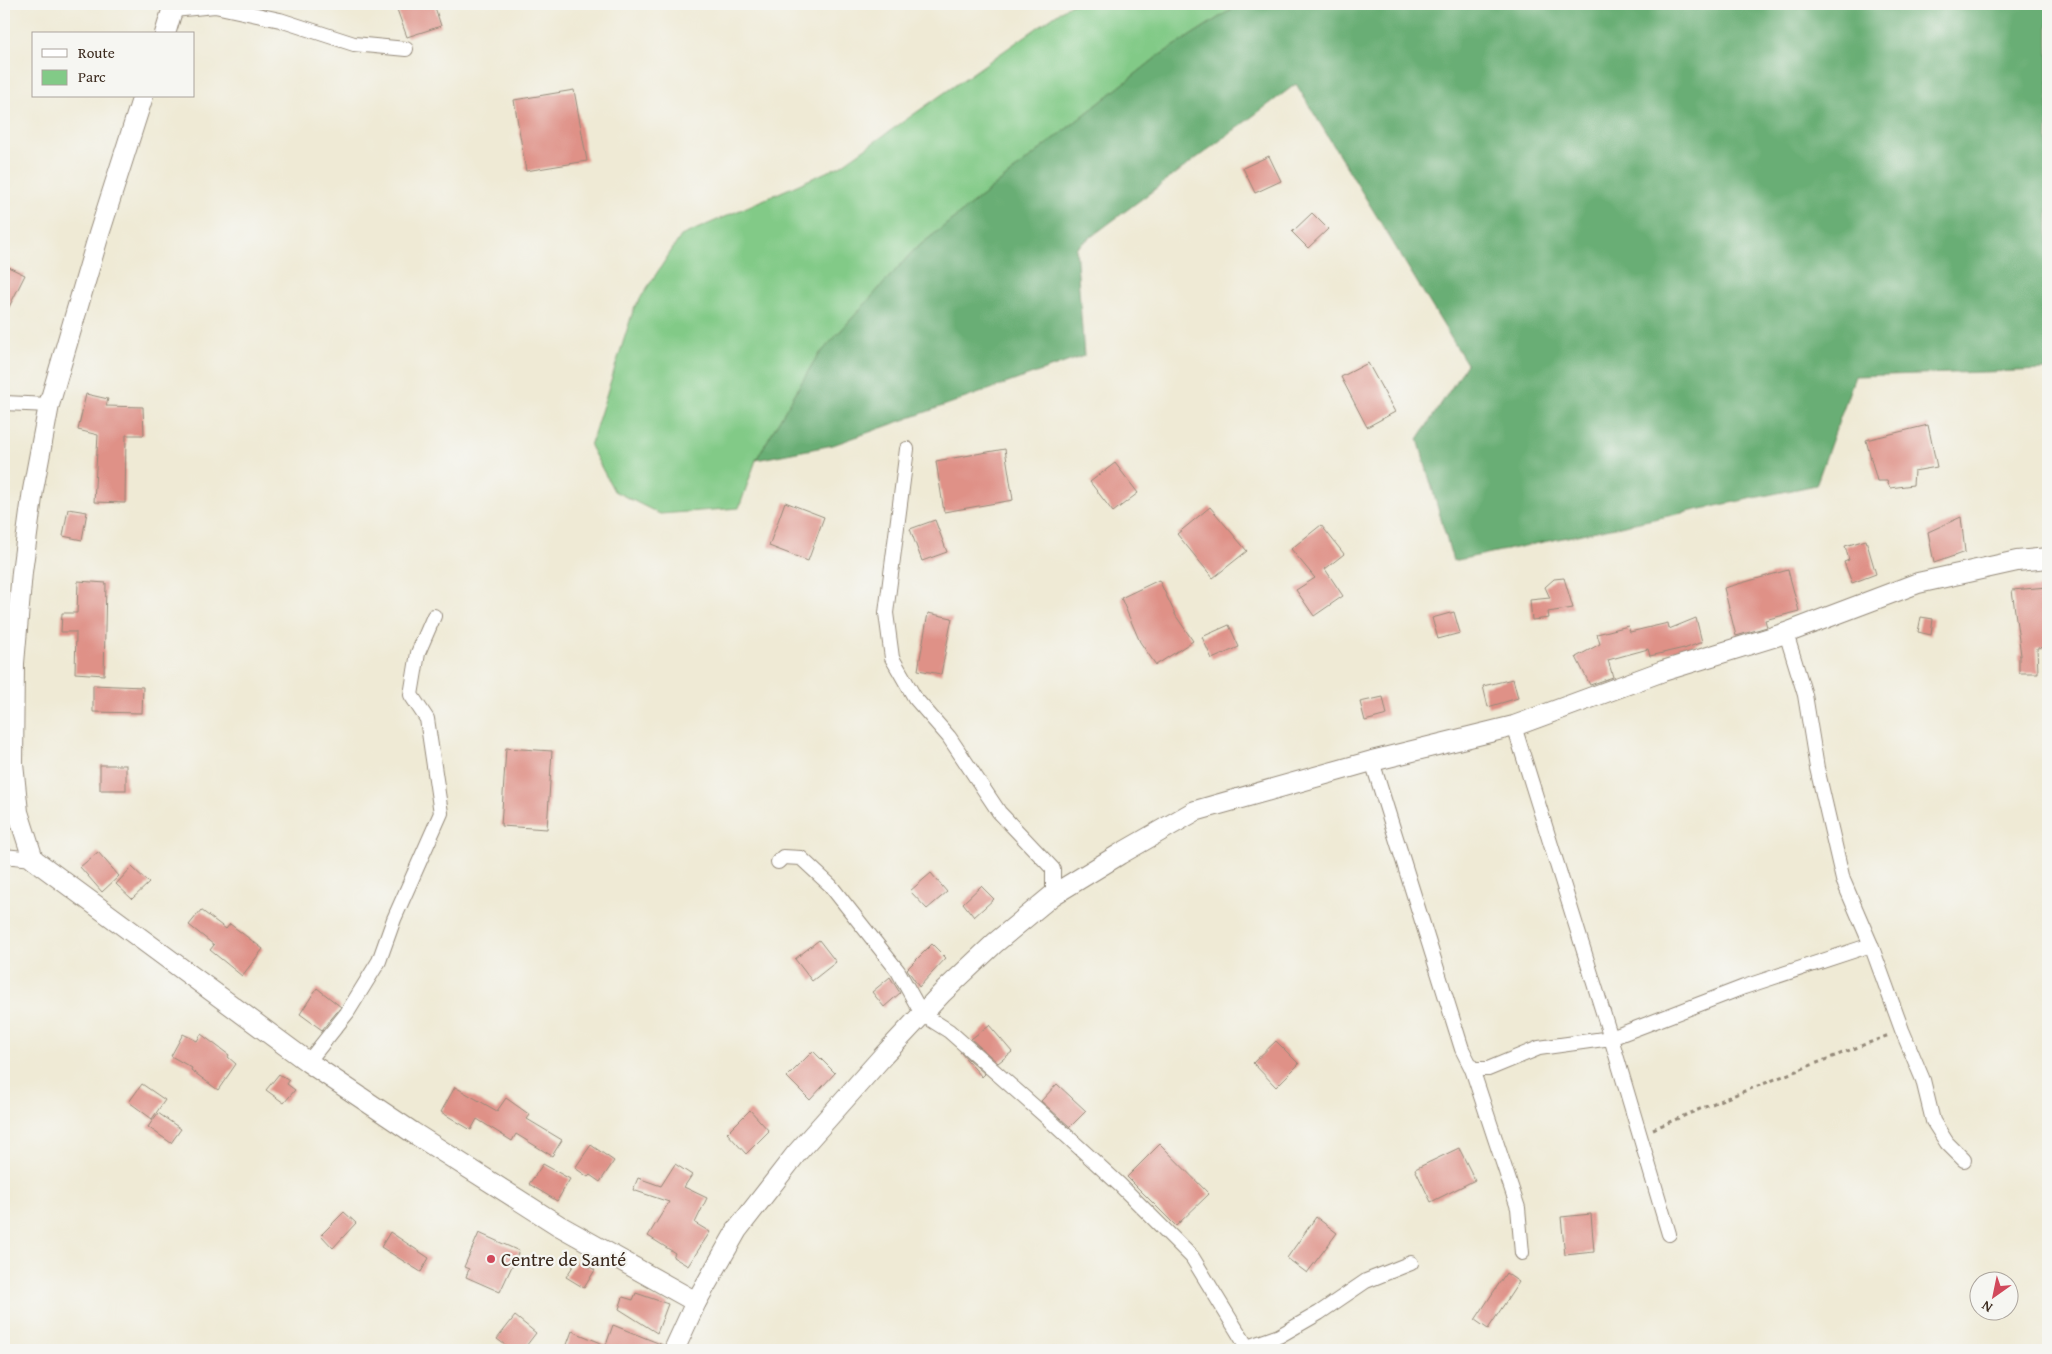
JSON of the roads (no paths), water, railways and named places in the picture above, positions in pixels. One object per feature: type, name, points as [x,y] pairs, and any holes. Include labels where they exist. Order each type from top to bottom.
[{"type":"main road","points":[[166,32],[174,7]]},
{"type":"main road","points":[[142,98],[99,234],[49,405],[33,490],[22,572],[14,663],[12,764],[18,812],[33,858],[308,1062],[412,1132],[558,1226],[696,1302]]},
{"type":"main road","points":[[674,1350],[696,1302],[736,1230],[796,1154],[922,1014],[995,943],[1053,895],[1196,811],[1372,761],[1514,726],[1663,671],[1786,633],[1918,584],[2008,563],[2048,558]]},
{"type":"street","points":[[174,7],[215,6],[280,20],[354,44],[406,49]]},
{"type":"street","points":[[4,402],[49,405]]},
{"type":"street","points":[[908,449],[886,613],[892,658],[915,698],[949,737],[1000,812],[1053,869],[1053,895]]},
{"type":"street","points":[[308,1062],[347,1013],[379,961],[394,919],[441,813],[427,719],[411,695],[418,653],[434,616]]},
{"type":"street","points":[[1786,633],[1805,695],[1818,768],[1843,880],[1923,1080],[1933,1120],[1947,1143],[1964,1160]]},
{"type":"street","points":[[1514,726],[1641,1134],[1670,1234]]},
{"type":"street","points":[[1372,761],[1459,1040],[1472,1069],[1518,1208],[1522,1253]]},
{"type":"street","points":[[4,856],[33,858]]},
{"type":"street","points":[[778,862],[783,856],[801,858],[830,885],[898,971],[922,1014],[949,1030],[1044,1115],[1120,1185],[1192,1257],[1245,1348],[1279,1336],[1366,1281],[1410,1263]]},
{"type":"street","points":[[1472,1069],[1488,1069],[1539,1048],[1611,1038],[1744,987],[1870,945]]},
{"type":"place","name":"Centre de Santé","points":[[491,1259]]}]
